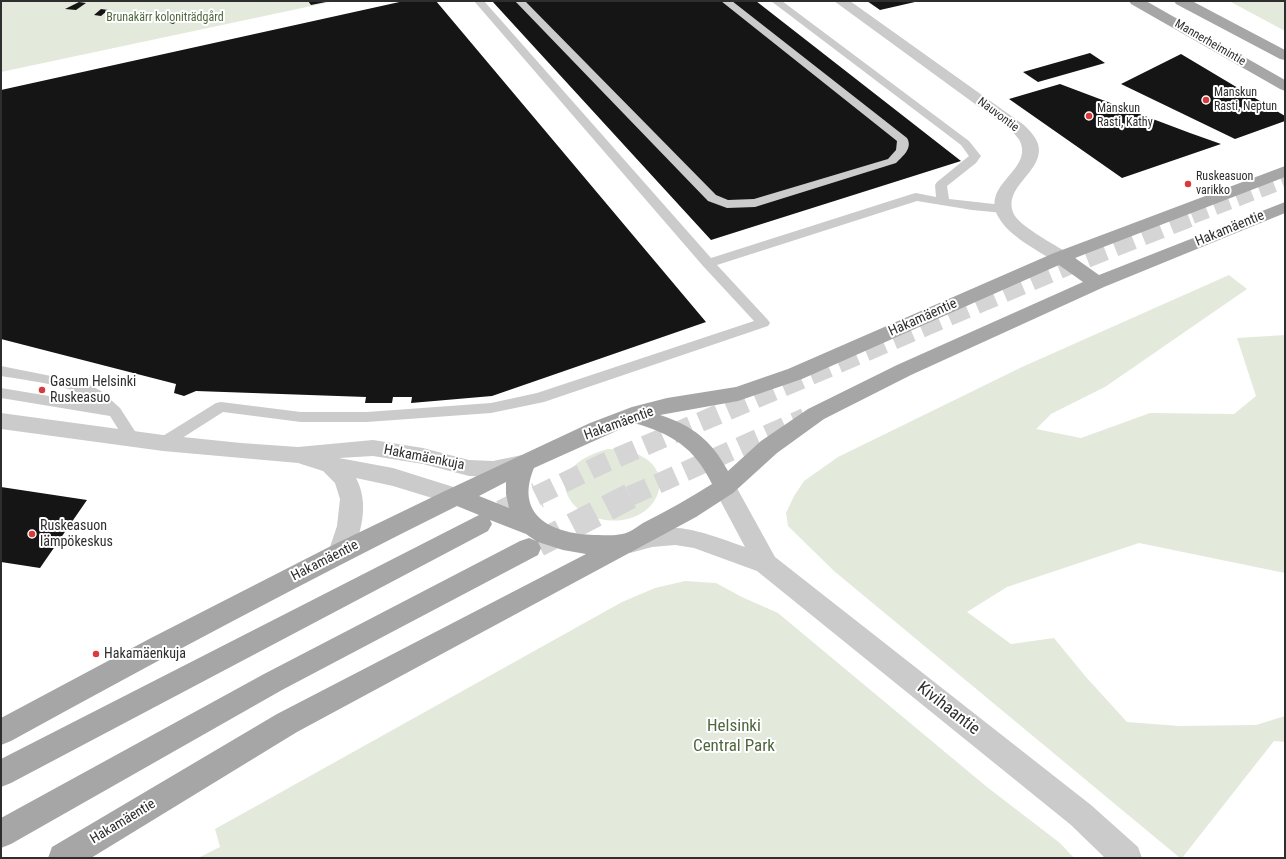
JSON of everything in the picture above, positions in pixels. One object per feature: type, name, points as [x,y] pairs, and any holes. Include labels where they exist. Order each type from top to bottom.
[{"type":"main road","name":"Mannerheimintie","points":[[1136,1],[1285,86]]},
{"type":"main road","name":"Mannerheimintie","points":[[1181,1],[1285,56]]},
{"type":"main road","name":"Hakamäentie","points":[[1,732],[160,646],[340,553],[525,462],[632,415],[668,406],[738,394],[761,387],[795,374],[1061,257],[1285,171]]},
{"type":"main road","name":"Hakamäentie","points":[[63,858],[287,723],[688,511],[725,486],[769,447],[816,414],[904,370],[1098,283],[1285,207]]},
{"type":"main road","points":[[1061,257],[1098,283]]},
{"type":"main road","points":[[632,415],[676,429],[692,439],[706,453],[725,486]]},
{"type":"main road","points":[[525,462],[518,481],[517,495],[522,514],[532,538]]},
{"type":"main road","points":[[455,496],[532,538]]},
{"type":"main road","points":[[1,774],[480,524]]},
{"type":"main road","points":[[1,834],[532,538],[546,535],[570,543],[596,546],[627,544]]},
{"type":"street","name":"Nauvontie","points":[[841,1],[1018,128],[1025,136],[1030,146],[1031,155],[1026,165],[1006,190],[1002,200],[1003,209]]},
{"type":"street","points":[[1003,209],[1014,225],[1061,257]]},
{"type":"street","name":"Hakamäenkuja","points":[[1,421],[163,443],[298,455],[331,465],[393,477],[455,496]]},
{"type":"street","name":"Hakamäenkuja","points":[[298,455],[373,448],[423,456],[469,468],[493,468],[525,462]]},
{"type":"street","points":[[331,465],[345,480],[352,497],[352,513],[347,534],[340,553]]},
{"type":"street","name":"Kivihaantie","points":[[725,486],[766,564]]},
{"type":"street","name":"Kivihaantie","points":[[627,544],[667,536],[695,539],[766,564],[1081,814],[1127,858]]},
{"type":"lane","points":[[163,443],[221,407],[301,417],[367,417],[491,408],[539,398],[762,323],[479,1]]},
{"type":"lane","points":[[520,1],[712,198],[727,204],[755,203],[892,161],[902,151],[903,140],[726,1]]},
{"type":"lane","points":[[776,1],[958,138],[972,151],[975,156],[972,161],[941,185],[943,200]]},
{"type":"lane","points":[[708,263],[916,197],[943,200],[972,206],[1003,209]]},
{"type":"lane","points":[[1,370],[81,387],[96,395],[115,412],[132,439]]},
{"type":"lane","points":[[1,393],[115,412]]},
{"type":"green space","name":"Brunakärr koloniträdgård","points":[[1,1],[335,1],[1,72]]},
{"type":"green space","points":[[1229,1],[1285,1],[1285,31]]},
{"type":"green space","points":[[1229,275],[1247,289],[1105,387],[1051,414],[1036,429],[1081,438],[1150,413],[1234,414],[1256,396],[1237,338],[1285,335],[1285,573],[1139,543],[1007,587],[967,612],[1011,644],[1054,638],[1086,677],[1127,722],[1179,726],[1256,725],[1285,716],[1285,742],[1274,741],[1182,858],[1180,858],[834,571],[788,526],[786,513],[794,496],[804,481],[838,457],[1022,367]]},
{"type":"green space","points":[[608,449],[634,453],[650,462],[659,475],[659,490],[653,503],[640,514],[622,520],[600,519],[581,512],[568,496],[565,486],[566,477],[571,469],[587,457]]},
{"type":"green space","name":"Helsinki Central Park","points":[[685,581],[716,583],[742,597],[778,613],[987,787],[1060,843],[1074,858],[198,858],[220,847],[215,829],[622,602],[655,588]]},
{"type":"building","points":[[308,1],[326,1],[326,2],[311,5]]},
{"type":"building","points":[[404,1],[436,1],[706,322],[492,396],[411,403],[412,397],[393,397],[392,403],[365,403],[366,397],[196,391],[184,396],[174,393],[176,384],[1,339],[1,90]]},
{"type":"building","points":[[492,1],[756,1],[961,161],[711,240]]},
{"type":"building","points":[[867,1],[914,1],[915,2],[880,10]]},
{"type":"building","points":[[79,2],[86,3],[76,10],[65,9]]},
{"type":"building","points":[[101,9],[108,10],[101,16],[94,15]]},
{"type":"building","points":[[168,14],[182,19],[173,24],[159,19]]},
{"type":"building","points":[[1090,53],[1105,63],[1038,82],[1023,72]]},
{"type":"building","name":"Manskun Rasti, Neptun","points":[[1181,54],[1285,116],[1285,121],[1235,139],[1121,84]]},
{"type":"building","name":"Manskun Rasti, Kathy","points":[[1060,84],[1221,144],[1122,178],[1009,99]]},
{"type":"building","name":"Ruskeasuon lämpökeskus","points":[[1,487],[87,500],[40,568],[1,562]]},
{"type":"tunnel","points":[[1192,216],[1285,180]]},
{"type":"tunnel","points":[[536,496],[602,464],[1066,266],[1195,215]]},
{"type":"tunnel","points":[[631,496],[805,418]]},
{"type":"tunnel","points":[[502,513],[536,496]]},
{"type":"tunnel","points":[[538,544],[631,496]]},
{"type":"place","name":"Manskun Rasti, Neptun","points":[[1206,100]]},
{"type":"place","name":"Manskun Rasti, Kathy","points":[[1089,116]]},
{"type":"place","name":"Ruskeasuon varikko","points":[[1188,184]]},
{"type":"place","name":"Gasum Helsinki Ruskeasuo","points":[[42,390]]},
{"type":"place","name":"Ruskeasuon lämpökeskus","points":[[32,534]]},
{"type":"place","name":"Hakamäenkuja","points":[[96,654]]}]
